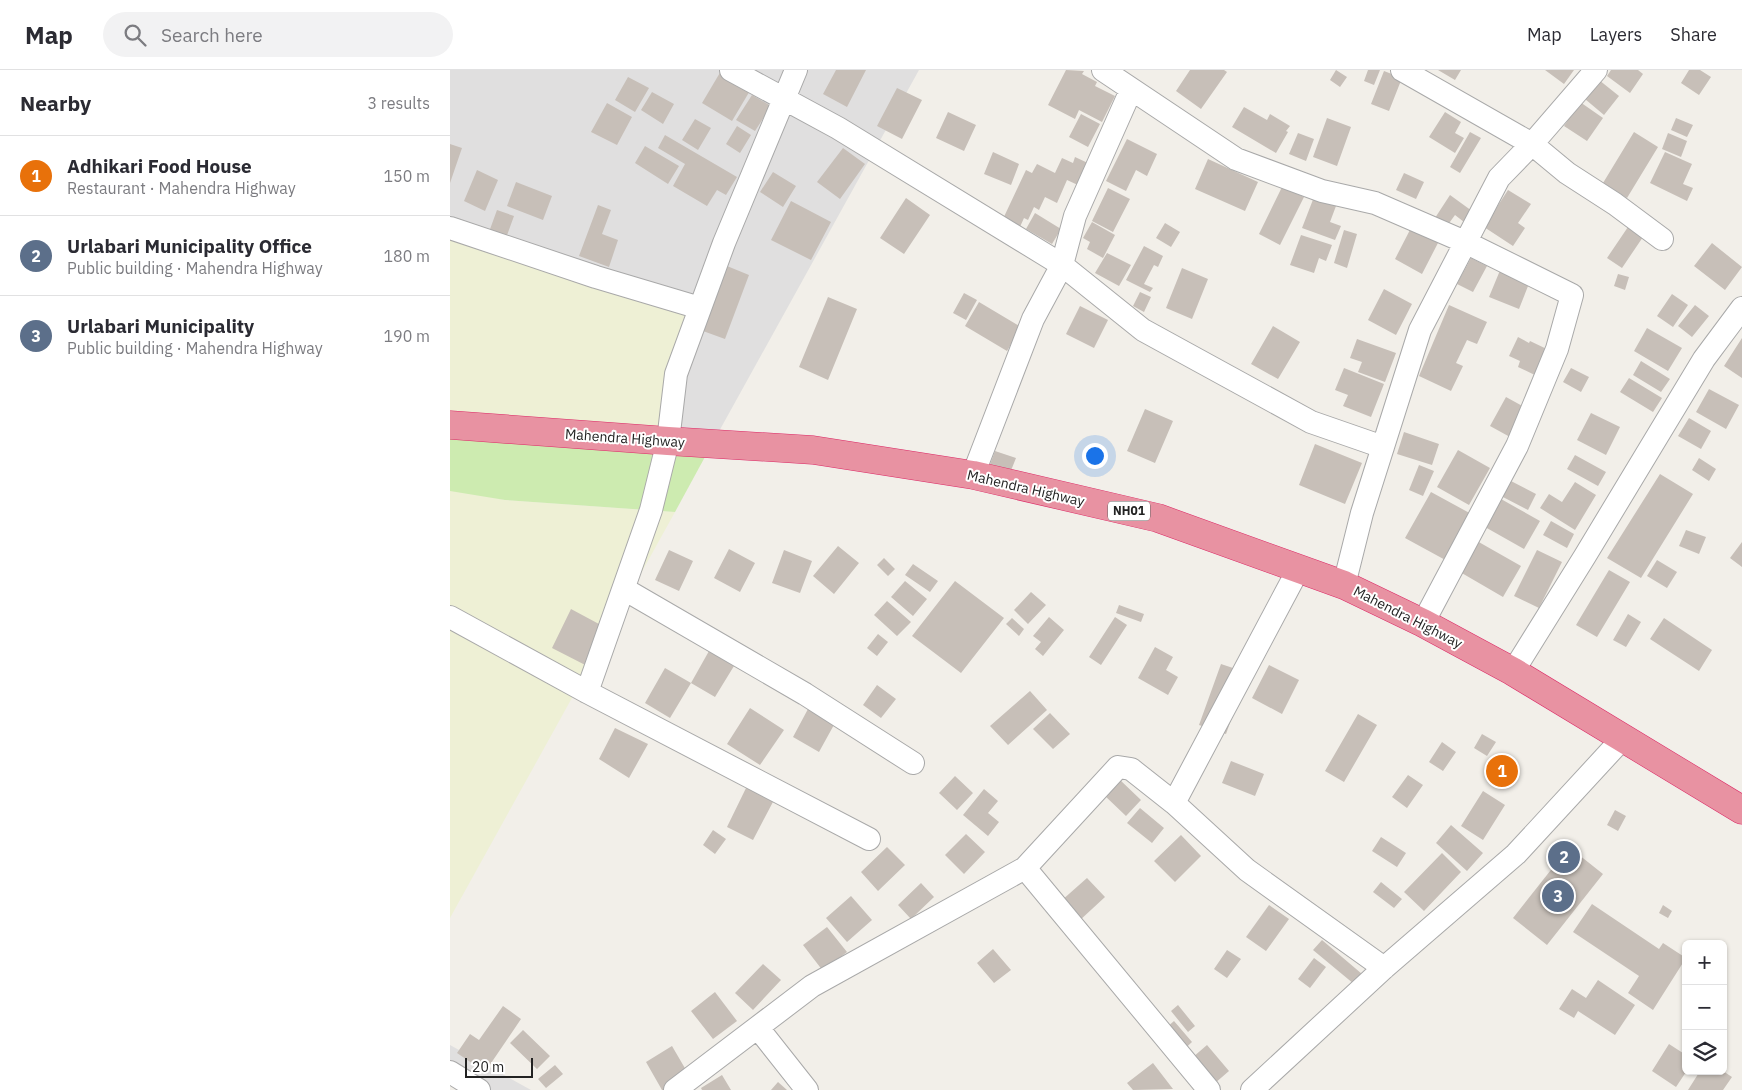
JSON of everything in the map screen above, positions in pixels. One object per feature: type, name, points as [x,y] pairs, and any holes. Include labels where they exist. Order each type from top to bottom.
[{"type":"highway","name":"Mahendra Highway","points":[[450,425],[813,450],[973,475],[1158,518],[1344,585],[1422,623],[1512,671],[1742,810]]},
{"type":"street","points":[[732,70],[838,128],[1062,265],[1143,330],[1311,422],[1383,447]]},
{"type":"street","points":[[587,692],[651,510],[668,441],[676,374],[724,243],[796,70]]},
{"type":"street","points":[[1103,70],[1236,159],[1322,191],[1375,203],[1465,242],[1572,295],[1558,349],[1517,446],[1422,623]]},
{"type":"street","points":[[1402,70],[1532,144],[1567,173],[1615,204],[1662,239]]},
{"type":"street","points":[[1344,585],[1362,513],[1420,330],[1499,178],[1532,144],[1596,70]]},
{"type":"street","points":[[973,475],[1033,319],[1062,265],[1076,216],[1131,90]]},
{"type":"street","points":[[450,228],[596,277],[700,308]]},
{"type":"street","points":[[1512,671],[1585,556],[1704,359],[1742,308]]},
{"type":"street","points":[[1174,803],[1299,568]]},
{"type":"street","points":[[624,589],[805,694],[913,763]]},
{"type":"street","points":[[450,617],[587,692],[869,839]]},
{"type":"street","points":[[1252,1090],[1384,968],[1516,854],[1623,738]]},
{"type":"street","points":[[675,1090],[812,986],[1025,868],[1118,768],[1131,769],[1174,803],[1246,870],[1384,968]]},
{"type":"street","points":[[1025,868],[1209,1090]]},
{"type":"street","points":[[758,1028],[807,1090]]},
{"type":"street","points":[[450,1072],[479,1090]]},
{"type":"shaded area","points":[[450,70],[919,70],[712,444],[668,441],[450,236]]},
{"type":"shaded area","points":[[450,1045],[531,1090],[479,1090],[450,1072]]},
{"type":"green space","points":[[450,236],[700,308],[668,441],[450,425]]},
{"type":"green space","points":[[450,425],[712,444],[675,512],[505,500],[450,491]]},
{"type":"green space","points":[[450,489],[505,500],[675,512],[450,918]]},
{"type":"building","points":[[836,70],[866,70],[847,107],[823,94]]},
{"type":"building","points":[[1066,70],[1084,71],[1082,74],[1097,82],[1095,86],[1115,96],[1102,122],[1079,110],[1075,119],[1048,105]]},
{"type":"building","points":[[1190,70],[1224,70],[1227,72],[1201,109],[1176,91]]},
{"type":"building","points":[[1336,70],[1347,77],[1340,87],[1330,80]]},
{"type":"building","points":[[1368,70],[1380,70],[1374,85],[1364,81]]},
{"type":"building","points":[[1438,70],[1461,70],[1455,80]]},
{"type":"building","points":[[1545,70],[1574,70],[1564,84]]},
{"type":"building","points":[[1611,70],[1638,70],[1643,74],[1630,93],[1607,76]]},
{"type":"building","points":[[1689,70],[1700,70],[1711,77],[1699,95],[1681,83]]},
{"type":"building","points":[[721,71],[751,89],[732,121],[702,103]]},
{"type":"building","points":[[1384,71],[1402,78],[1389,111],[1371,104]]},
{"type":"building","points":[[628,77],[649,88],[635,112],[615,100]]},
{"type":"building","points":[[1599,80],[1619,96],[1604,115],[1585,99]]},
{"type":"building","points":[[897,88],[922,100],[902,139],[877,126]]},
{"type":"building","points":[[652,92],[674,104],[663,124],[641,110]]},
{"type":"building","points":[[752,95],[771,106],[755,131],[736,120]]},
{"type":"building","points":[[1580,102],[1603,118],[1587,141],[1564,126]]},
{"type":"building","points":[[607,103],[632,117],[617,145],[591,132]]},
{"type":"building","points":[[1244,107],[1267,120],[1270,114],[1290,126],[1276,153],[1232,127]]},
{"type":"building","points":[[948,112],[976,125],[964,151],[936,138]]},
{"type":"building","points":[[1445,112],[1461,122],[1455,133],[1464,138],[1455,153],[1429,137]]},
{"type":"building","points":[[1081,114],[1100,124],[1088,147],[1069,137]]},
{"type":"building","points":[[1327,118],[1351,127],[1337,166],[1313,157]]},
{"type":"building","points":[[1676,118],[1693,125],[1687,137],[1671,130]]},
{"type":"building","points":[[695,119],[711,128],[698,150],[682,140]]},
{"type":"building","points":[[737,126],[751,135],[740,153],[726,144]]},
{"type":"building","points":[[1470,132],[1481,138],[1460,173],[1450,167]]},
{"type":"building","points":[[1634,132],[1658,147],[1627,198],[1603,183]]},
{"type":"building","points":[[1298,133],[1314,139],[1306,161],[1289,154]]},
{"type":"building","points":[[1668,133],[1687,141],[1681,157],[1662,149]]},
{"type":"building","points":[[665,135],[737,177],[726,195],[717,190],[707,206],[673,186],[685,164],[658,148]]},
{"type":"building","points":[[1127,139],[1157,154],[1147,176],[1136,170],[1126,191],[1106,181]]},
{"type":"building","points":[[450,144],[462,148],[450,183]]},
{"type":"building","points":[[645,146],[679,166],[668,184],[635,163]]},
{"type":"building","points":[[843,148],[865,164],[840,199],[817,182]]},
{"type":"building","points":[[993,152],[1019,164],[1011,185],[984,174]]},
{"type":"building","points":[[1665,152],[1692,164],[1683,184],[1693,188],[1687,201],[1650,183]]},
{"type":"building","points":[[1075,157],[1090,164],[1080,186],[1067,180],[1057,203],[1045,197],[1039,210],[1034,207],[1028,220],[1024,218],[1019,229],[1002,221],[1026,170],[1032,173],[1037,164],[1055,173],[1062,158],[1073,163]]},
{"type":"building","points":[[1208,159],[1258,182],[1245,211],[1195,189]]},
{"type":"building","points":[[477,170],[498,180],[485,211],[464,201]]},
{"type":"building","points":[[773,172],[796,186],[783,207],[760,192]]},
{"type":"building","points":[[1404,173],[1424,182],[1416,199],[1396,190]]},
{"type":"building","points":[[516,182],[552,196],[543,220],[507,206]]},
{"type":"building","points":[[1282,187],[1304,197],[1280,245],[1259,234]]},
{"type":"building","points":[[1108,188],[1130,199],[1113,232],[1092,221]]},
{"type":"building","points":[[1508,190],[1531,204],[1518,223],[1525,228],[1513,246],[1484,227]]},
{"type":"building","points":[[1450,195],[1472,211],[1464,222],[1455,215],[1447,226],[1435,218]]},
{"type":"building","points":[[1314,197],[1336,206],[1330,222],[1341,226],[1335,240],[1302,228]]},
{"type":"building","points":[[906,198],[930,215],[904,254],[880,238]]},
{"type":"building","points":[[791,201],[831,222],[811,260],[771,240]]},
{"type":"building","points":[[598,205],[611,210],[602,234],[618,240],[609,267],[579,256]]},
{"type":"building","points":[[497,210],[514,216],[506,238],[489,232]]},
{"type":"building","points":[[1035,213],[1061,229],[1052,244],[1026,229]]},
{"type":"building","points":[[1092,222],[1115,235],[1103,258],[1087,249],[1090,242],[1083,238]]},
{"type":"building","points":[[1165,223],[1180,232],[1171,247],[1156,238]]},
{"type":"building","points":[[1630,224],[1645,234],[1622,268],[1607,258]]},
{"type":"building","points":[[1412,226],[1439,241],[1422,274],[1395,259]]},
{"type":"building","points":[[1344,230],[1357,234],[1347,268],[1334,263]]},
{"type":"building","points":[[1301,235],[1332,245],[1326,261],[1319,258],[1314,273],[1290,265]]},
{"type":"building","points":[[1712,243],[1742,267],[1725,290],[1694,266]]},
{"type":"building","points":[[1144,246],[1163,256],[1158,267],[1154,265],[1144,284],[1153,288],[1150,292],[1126,280]]},
{"type":"building","points":[[1107,253],[1131,265],[1119,286],[1095,273]]},
{"type":"building","points":[[1471,258],[1487,266],[1473,292],[1457,284]]},
{"type":"building","points":[[727,266],[749,275],[725,339],[703,331]]},
{"type":"building","points":[[1182,268],[1208,279],[1192,319],[1166,308]]},
{"type":"building","points":[[1501,268],[1530,281],[1519,309],[1489,297]]},
{"type":"building","points":[[1618,274],[1629,277],[1625,290],[1614,286]]},
{"type":"building","points":[[1384,289],[1412,304],[1396,335],[1368,320]]},
{"type":"building","points":[[1140,292],[1151,297],[1144,312],[1133,306]]},
{"type":"building","points":[[964,293],[977,300],[966,320],[953,313]]},
{"type":"building","points":[[1672,294],[1688,305],[1673,327],[1657,316]]},
{"type":"building","points":[[828,297],[857,309],[828,380],[799,367]]},
{"type":"building","points":[[979,302],[1021,327],[1007,351],[965,326]]},
{"type":"building","points":[[1449,305],[1487,322],[1477,344],[1467,340],[1456,363],[1463,366],[1451,391],[1419,376]]},
{"type":"building","points":[[1695,305],[1709,316],[1692,337],[1678,326]]},
{"type":"building","points":[[1080,306],[1108,320],[1094,348],[1066,334]]},
{"type":"building","points":[[1273,326],[1300,342],[1278,379],[1251,364]]},
{"type":"building","points":[[1647,328],[1682,348],[1668,371],[1634,351]]},
{"type":"building","points":[[1518,337],[1553,352],[1541,378],[1518,367],[1520,361],[1509,356]]},
{"type":"building","points":[[1742,338],[1742,378],[1724,366]]},
{"type":"building","points":[[1357,339],[1396,353],[1385,382],[1358,372],[1362,362],[1350,358]]},
{"type":"building","points":[[1641,361],[1670,379],[1661,392],[1633,375]]},
{"type":"building","points":[[1344,368],[1384,384],[1371,417],[1343,406],[1348,395],[1335,390]]},
{"type":"building","points":[[1571,368],[1589,377],[1581,392],[1563,382]]},
{"type":"building","points":[[1629,378],[1662,398],[1653,412],[1620,392]]},
{"type":"building","points":[[1709,389],[1739,405],[1726,429],[1696,412]]},
{"type":"building","points":[[1506,397],[1526,408],[1510,437],[1490,426]]},
{"type":"building","points":[[1145,409],[1173,421],[1155,463],[1127,451]]},
{"type":"building","points":[[1591,413],[1620,427],[1606,455],[1577,440]]},
{"type":"building","points":[[1689,418],[1711,431],[1701,449],[1678,436]]},
{"type":"building","points":[[1404,432],[1439,444],[1432,465],[1397,454]]},
{"type":"building","points":[[1315,444],[1362,463],[1345,504],[1299,485]]},
{"type":"building","points":[[1458,450],[1490,468],[1469,505],[1437,487]]},
{"type":"building","points":[[995,451],[1016,458],[1008,478],[988,470]]},
{"type":"building","points":[[1575,455],[1606,472],[1598,486],[1567,469]]},
{"type":"building","points":[[1699,458],[1716,469],[1709,481],[1692,470]]},
{"type":"building","points":[[1419,465],[1434,471],[1423,496],[1409,490]]},
{"type":"building","points":[[1660,474],[1693,494],[1641,578],[1607,558]]},
{"type":"building","points":[[1509,480],[1536,494],[1528,510],[1501,496]]},
{"type":"building","points":[[1575,482],[1596,495],[1575,530],[1540,508],[1549,494],[1562,502]]},
{"type":"building","points":[[1431,492],[1475,516],[1449,562],[1405,538]]},
{"type":"building","points":[[1501,499],[1540,521],[1524,549],[1485,527]]},
{"type":"building","points":[[1551,521],[1574,534],[1567,548],[1543,535]]},
{"type":"building","points":[[1686,530],[1706,537],[1699,554],[1679,546]]},
{"type":"building","points":[[1477,541],[1521,566],[1503,597],[1460,572]]},
{"type":"building","points":[[1742,542],[1742,567],[1730,558]]},
{"type":"building","points":[[838,546],[859,563],[834,594],[813,576]]},
{"type":"building","points":[[729,549],[755,563],[740,592],[714,578]]},
{"type":"building","points":[[669,550],[693,561],[679,591],[655,580]]},
{"type":"building","points":[[784,550],[812,561],[800,593],[772,583]]},
{"type":"building","points":[[1537,550],[1562,562],[1539,608],[1514,596]]},
{"type":"building","points":[[884,558],[895,569],[888,576],[877,565]]},
{"type":"building","points":[[1657,560],[1677,572],[1667,588],[1647,576]]},
{"type":"building","points":[[913,564],[938,581],[930,592],[905,575]]},
{"type":"building","points":[[1609,570],[1630,582],[1597,637],[1576,625]]},
{"type":"building","points":[[905,581],[927,599],[913,616],[891,597]]},
{"type":"building","points":[[955,581],[1004,618],[961,673],[912,636]]},
{"type":"building","points":[[1031,592],[1046,605],[1028,624],[1014,610]]},
{"type":"building","points":[[887,601],[911,622],[897,636],[874,615]]},
{"type":"building","points":[[1119,605],[1144,614],[1141,622],[1116,613]]},
{"type":"building","points":[[571,609],[612,631],[593,669],[552,648]]},
{"type":"building","points":[[1628,614],[1641,622],[1626,647],[1613,640]]},
{"type":"building","points":[[1049,617],[1064,630],[1043,656],[1035,649],[1041,642],[1033,636]]},
{"type":"building","points":[[1115,617],[1127,625],[1101,665],[1089,657]]},
{"type":"building","points":[[1012,618],[1024,629],[1019,636],[1006,624]]},
{"type":"building","points":[[1664,618],[1712,650],[1699,671],[1650,639]]},
{"type":"building","points":[[878,634],[888,642],[877,656],[867,648]]},
{"type":"building","points":[[1155,647],[1173,657],[1166,670],[1178,677],[1168,695],[1138,678]]},
{"type":"building","points":[[709,651],[734,666],[715,697],[691,683]]},
{"type":"building","points":[[1221,664],[1248,673],[1226,734],[1199,725]]},
{"type":"building","points":[[1269,665],[1299,680],[1282,714],[1252,698]]},
{"type":"building","points":[[665,668],[691,683],[670,718],[645,703]]},
{"type":"building","points":[[877,685],[896,699],[881,718],[863,705]]},
{"type":"building","points":[[1030,691],[1047,710],[1008,745],[990,726]]},
{"type":"building","points":[[750,708],[784,730],[760,765],[727,744]]},
{"type":"building","points":[[808,709],[835,723],[819,752],[793,737]]},
{"type":"building","points":[[1050,713],[1070,734],[1053,749],[1033,729]]},
{"type":"building","points":[[1358,714],[1377,725],[1344,782],[1325,771]]},
{"type":"building","points":[[615,728],[648,744],[629,778],[599,759]]},
{"type":"building","points":[[1482,734],[1496,742],[1487,756],[1474,748]]},
{"type":"building","points":[[1442,742],[1456,752],[1443,771],[1429,762]]},
{"type":"building","points":[[1231,761],[1264,774],[1255,796],[1222,783]]},
{"type":"building","points":[[1408,775],[1423,785],[1407,808],[1392,797]]},
{"type":"building","points":[[955,776],[973,793],[957,810],[939,793]]},
{"type":"building","points":[[1119,779],[1141,800],[1126,816],[1104,795]]},
{"type":"building","points":[[747,786],[774,800],[753,840],[727,827]]},
{"type":"building","points":[[984,789],[998,801],[988,813],[999,822],[988,836],[963,815]]},
{"type":"building","points":[[1483,791],[1505,805],[1483,840],[1461,826]]},
{"type":"building","points":[[1140,808],[1164,828],[1152,843],[1127,823]]},
{"type":"building","points":[[1615,810],[1626,816],[1618,831],[1607,825]]},
{"type":"building","points":[[1451,825],[1483,853],[1467,871],[1436,843]]},
{"type":"building","points":[[713,830],[726,839],[715,854],[703,845]]},
{"type":"building","points":[[966,834],[985,852],[964,874],[945,855]]},
{"type":"building","points":[[1181,835],[1201,856],[1175,882],[1154,861]]},
{"type":"building","points":[[1381,837],[1406,853],[1397,867],[1372,851]]},
{"type":"building","points":[[887,847],[905,865],[878,891],[861,872]]},
{"type":"building","points":[[1569,847],[1603,874],[1547,945],[1513,918]]},
{"type":"building","points":[[1442,853],[1461,872],[1424,911],[1404,892]]},
{"type":"building","points":[[1087,878],[1105,897],[1079,921],[1061,901]]},
{"type":"building","points":[[1381,882],[1402,899],[1394,908],[1373,892]]},
{"type":"building","points":[[921,883],[934,897],[911,919],[898,905]]},
{"type":"building","points":[[851,896],[872,920],[847,942],[826,918]]},
{"type":"building","points":[[1592,904],[1659,949],[1663,943],[1682,955],[1682,964],[1653,1010],[1628,993],[1639,976],[1573,932]]},
{"type":"building","points":[[1269,905],[1289,919],[1266,951],[1246,937]]},
{"type":"building","points":[[1663,905],[1672,911],[1668,918],[1659,913]]},
{"type":"building","points":[[827,927],[847,952],[823,971],[803,945]]},
{"type":"building","points":[[1322,940],[1362,974],[1354,984],[1313,950]]},
{"type":"building","points":[[993,949],[1011,970],[994,983],[977,963]]},
{"type":"building","points":[[1227,950],[1241,959],[1227,978],[1214,969]]},
{"type":"building","points":[[1314,958],[1326,967],[1310,988],[1298,979]]},
{"type":"building","points":[[763,964],[781,980],[753,1010],[735,993]]},
{"type":"building","points":[[1598,980],[1635,1005],[1615,1035],[1578,1011],[1574,1018],[1559,1009],[1572,989],[1586,998]]},
{"type":"building","points":[[715,992],[737,1021],[713,1039],[691,1011]]},
{"type":"building","points":[[1178,1005],[1195,1026],[1188,1032],[1171,1011]]},
{"type":"building","points":[[503,1006],[521,1019],[485,1072],[457,1053],[470,1034],[479,1040]]},
{"type":"building","points":[[1174,1021],[1192,1042],[1177,1056],[1158,1035]]},
{"type":"building","points":[[523,1030],[550,1056],[537,1069],[510,1043]]},
{"type":"building","points":[[1669,1044],[1682,1052],[1682,1075],[1684,1075],[1676,1087],[1652,1071]]},
{"type":"building","points":[[1207,1045],[1229,1071],[1207,1090],[1185,1064]]},
{"type":"building","points":[[672,1046],[693,1082],[679,1090],[662,1090],[646,1062]]},
{"type":"building","points":[[1153,1063],[1173,1089],[1133,1090],[1127,1083]]},
{"type":"building","points":[[555,1065],[563,1074],[546,1088],[538,1079]]},
{"type":"building","points":[[1727,1074],[1732,1077],[1723,1090],[1688,1090],[1697,1075]]},
{"type":"building","points":[[722,1075],[731,1090],[702,1090],[701,1088]]},
{"type":"building","points":[[778,1082],[787,1090],[771,1090]]},
{"type":"place","name":"Adhikari Food House","points":[[1502,771]]},
{"type":"place","name":"Urlabari Municipality Office","points":[[1564,857]]},
{"type":"place","name":"Urlabari Municipality","points":[[1558,896]]}]
